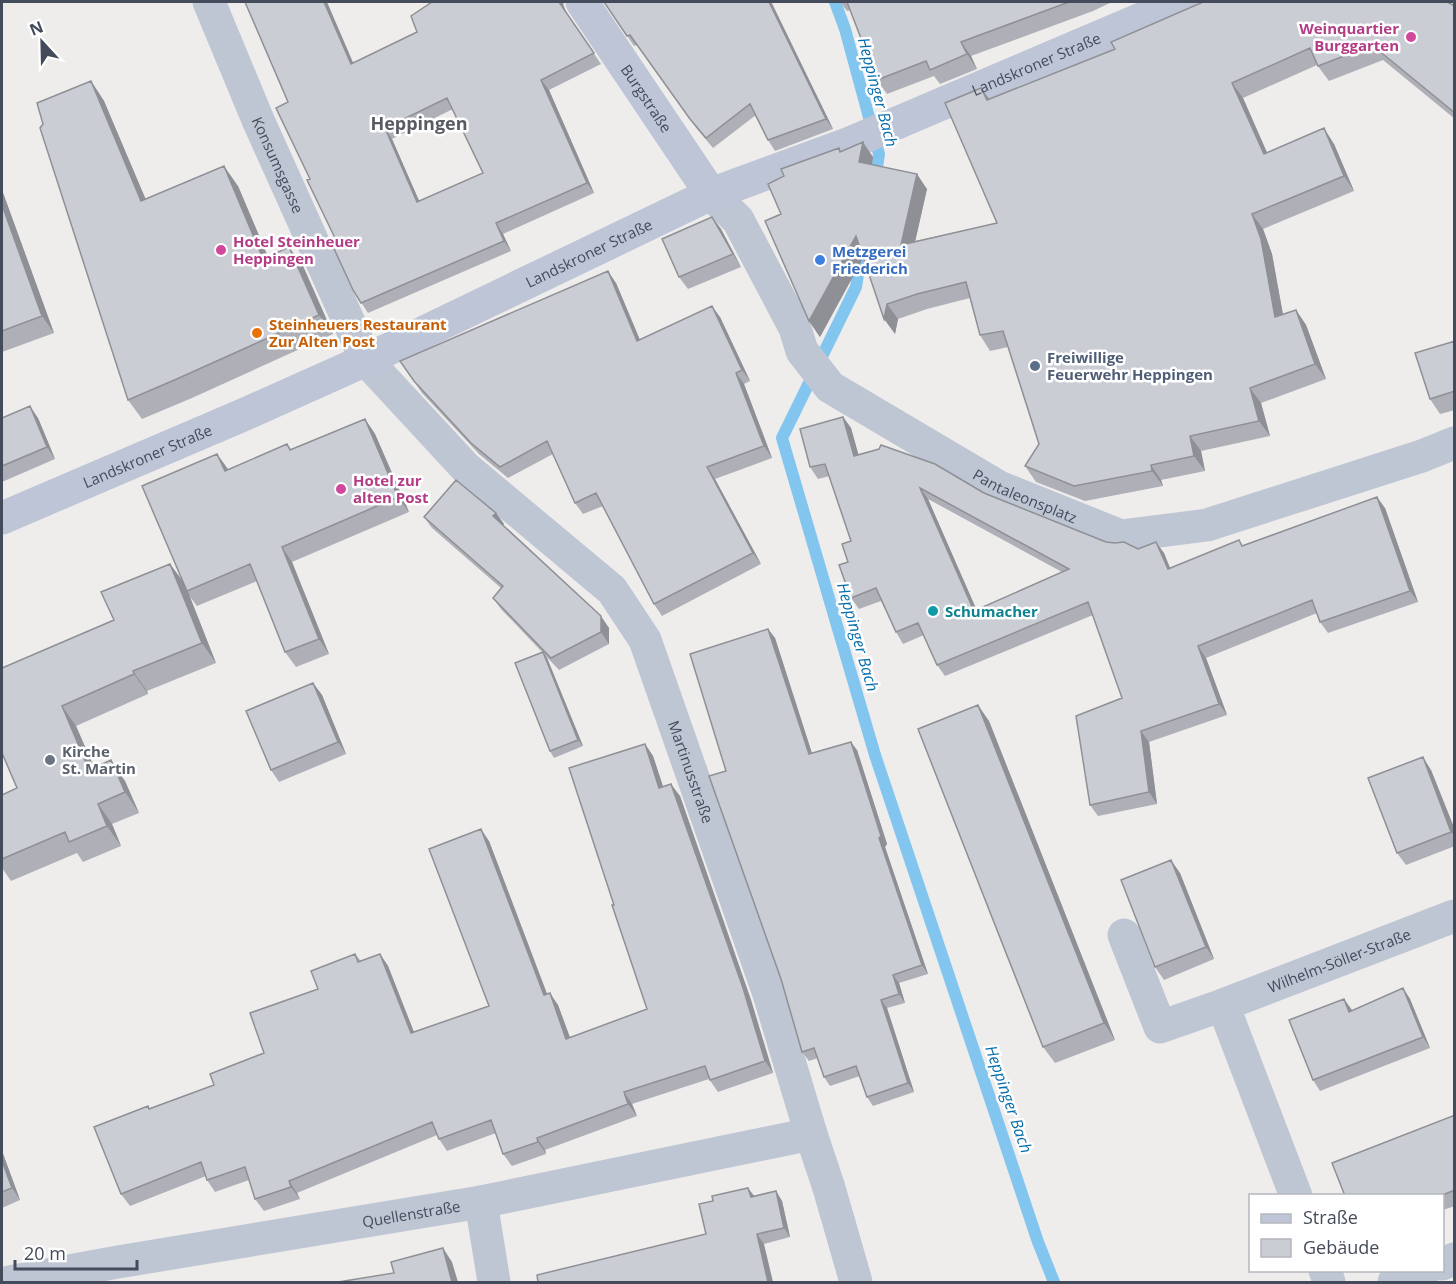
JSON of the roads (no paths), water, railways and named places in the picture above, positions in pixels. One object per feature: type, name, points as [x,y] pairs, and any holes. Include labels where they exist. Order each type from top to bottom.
[{"type":"main road","name":"Burgstraße","points":[[582,2],[711,194]]},
{"type":"main road","name":"Landskroner Straße","points":[[2,518],[366,360],[711,194],[850,143],[1180,2]]},
{"type":"street","name":"Konsumsgasse","points":[[209,2],[258,120],[366,360]]},
{"type":"street","name":"Pantaleonsplatz","points":[[711,194],[738,220],[795,328],[802,351],[830,387],[999,487],[1121,536],[1207,525],[1411,460],[1455,443]]},
{"type":"street","name":"Martinusstraße","points":[[366,360],[466,468],[612,590],[645,640],[769,994],[856,1282]]},
{"type":"street","name":"Wilhelm-Söller-Straße","points":[[1124,935],[1160,1027],[1455,916]]},
{"type":"street","points":[[1223,1005],[1295,1194]]},
{"type":"street","name":"Quellenstraße","points":[[9,1282],[481,1202],[811,1134]]},
{"type":"street","points":[[481,1202],[494,1282]]},
{"type":"street","points":[[1394,1282],[1420,1272]]},
{"type":"waterway","name":"Heppinger Bach","points":[[835,2],[845,29],[879,154],[875,180]]},
{"type":"waterway","name":"Heppinger Bach","points":[[862,250],[856,287],[782,438],[875,755],[1038,1242],[1054,1282]]},
{"type":"place","name":"Weinquartier Burggarten","points":[[1411,37]]},
{"type":"place","name":"Hotel Steinheuer Heppingen","points":[[221,250]]},
{"type":"place","name":"Metzgerei Friederich","points":[[820,260]]},
{"type":"place","name":"Steinheuers Restaurant Zur Alten Post","points":[[257,333]]},
{"type":"place","name":"Freiwillige Feuerwehr Heppingen","points":[[1035,366]]},
{"type":"place","name":"Hotel zur alten Post","points":[[341,489]]},
{"type":"place","name":"Schumacher","points":[[933,611]]},
{"type":"place","name":"Kirche St. Martin","points":[[50,760]]},
{"type":"district","name":"Heppingen","points":[[419,123]]}]
